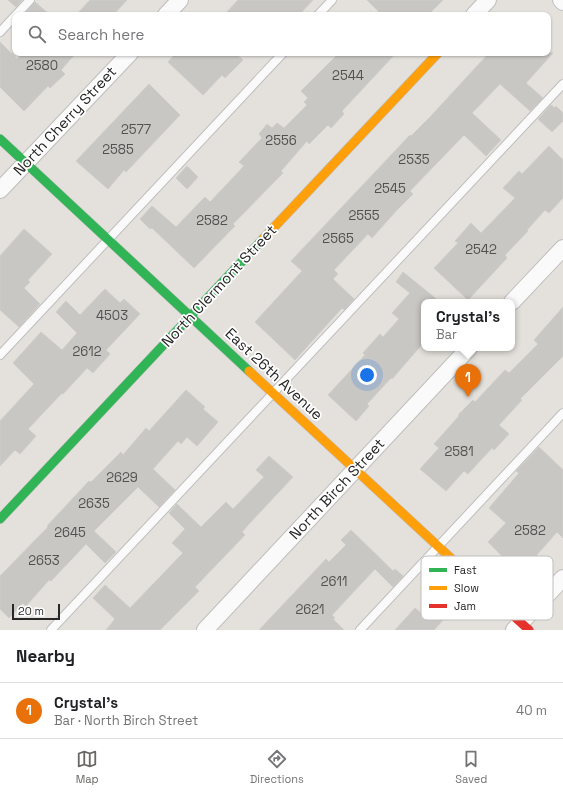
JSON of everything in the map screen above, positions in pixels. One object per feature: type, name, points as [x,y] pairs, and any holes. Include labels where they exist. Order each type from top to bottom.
[{"type":"street","points":[[169,12],[180,0]]},
{"type":"street","points":[[477,12],[488,0]]},
{"type":"street","name":"North Cherry Street","points":[[0,190],[127,56]]},
{"type":"street","name":"North Clermont Street","points":[[0,519],[435,56]]},
{"type":"street","name":"East 26th Avenue","points":[[0,139],[448,556]]},
{"type":"street","points":[[515,299],[563,248]]},
{"type":"street","name":"North Birch Street","points":[[205,630],[466,351]]},
{"type":"street","points":[[553,590],[563,578]]},
{"type":"street","name":"East 26th Avenue","points":[[513,620],[521,628]]},
{"type":"street","points":[[521,628],[528,620]]},
{"type":"lane","points":[[18,12],[30,0]]},
{"type":"lane","points":[[321,12],[332,0]]},
{"type":"lane","points":[[0,32],[12,18]]},
{"type":"lane","points":[[0,355],[280,56]]},
{"type":"lane","points":[[51,630],[563,84]]},
{"type":"lane","points":[[429,556],[563,413]]},
{"type":"lane","points":[[360,630],[421,564]]},
{"type":"building","points":[[8,0],[22,0],[16,7]]},
{"type":"building","points":[[90,0],[127,0],[116,12],[79,12]]},
{"type":"building","points":[[238,0],[313,0],[302,12],[227,12]]},
{"type":"building","points":[[367,0],[443,0],[431,12],[379,12]]},
{"type":"building","points":[[35,2],[47,12],[27,12]]},
{"type":"building","points":[[0,42],[12,54],[12,56],[17,59],[20,56],[73,56],[61,70],[65,74],[50,88],[48,86],[24,111],[0,87]]},
{"type":"building","points":[[173,56],[238,56],[243,60],[225,78],[222,75],[203,95],[168,62]]},
{"type":"building","points":[[336,56],[393,56],[342,111],[344,114],[331,128],[328,125],[309,144],[307,141],[281,171],[283,173],[233,224],[235,226],[194,268],[152,228],[150,229],[140,219],[152,206],[176,227],[205,197],[210,202],[244,166],[239,162],[262,138],[259,134],[267,124],[272,128],[277,123],[284,128],[307,105],[304,102],[308,98],[301,91]]},
{"type":"building","points":[[486,56],[550,56],[526,83],[543,98],[530,111],[500,84],[472,113],[501,140],[486,156],[464,135],[410,191],[413,194],[372,238],[368,234],[334,270],[338,274],[333,279],[354,299],[344,310],[342,308],[295,360],[255,322],[302,271],[291,261],[410,135],[411,136]]},
{"type":"building","points":[[149,84],[180,115],[126,172],[124,170],[108,189],[76,161]]},
{"type":"building","points":[[551,105],[555,108],[556,106],[563,113],[563,121],[552,132],[538,119]]},
{"type":"building","points":[[549,146],[563,160],[563,198],[549,213],[545,210],[527,230],[528,231],[505,255],[507,258],[469,299],[467,299],[434,268],[458,243],[455,241],[471,223],[481,233],[515,198],[503,188],[519,171],[522,174]]},
{"type":"building","points":[[187,166],[198,177],[187,189],[176,178]]},
{"type":"building","points":[[24,229],[52,254],[28,280],[30,282],[24,288],[40,304],[19,327],[0,310],[0,256]]},
{"type":"building","points":[[403,272],[436,299],[421,299],[421,345],[392,379],[391,378],[367,404],[369,406],[356,421],[328,395],[365,355],[363,353],[380,334],[383,337],[399,319],[392,313],[410,293],[396,282]]},
{"type":"building","points":[[105,289],[120,303],[124,299],[140,314],[106,350],[110,354],[93,373],[87,368],[28,429],[36,436],[20,454],[15,450],[0,466],[0,421],[34,384],[13,363],[41,332],[62,350],[77,333],[56,312],[66,301],[80,315]]},
{"type":"building","points":[[563,307],[563,356],[520,399],[522,400],[499,425],[509,434],[494,450],[492,448],[468,474],[464,471],[446,491],[420,469],[439,448],[434,444],[459,416],[458,415],[473,400],[475,402],[505,370],[509,373],[538,344],[534,340]]},
{"type":"building","points":[[186,390],[205,407],[203,409],[218,422],[197,446],[187,437],[181,444],[178,441],[153,469],[175,490],[159,507],[138,487],[94,531],[116,552],[105,563],[86,544],[51,581],[49,580],[26,606],[23,603],[9,618],[0,609],[0,576],[48,527],[47,526],[89,481],[91,482],[121,452],[123,455],[146,428],[149,431]]},
{"type":"building","points":[[539,447],[563,470],[563,538],[557,532],[536,556],[502,556],[488,542],[506,523],[489,508],[519,473],[516,471]]},
{"type":"building","points":[[269,456],[293,477],[242,532],[245,535],[195,587],[199,591],[160,630],[106,630],[115,619],[93,598],[105,585],[130,608],[183,553],[172,543],[185,529],[169,513],[177,504],[201,527],[226,502],[233,509],[264,477],[256,470]]},
{"type":"building","points":[[351,530],[393,571],[395,569],[403,576],[393,587],[375,569],[332,615],[335,618],[333,619],[344,630],[259,630],[326,559],[329,562],[346,545],[341,540]]},
{"type":"building","points":[[415,608],[421,613],[421,620],[443,620],[434,630],[395,630]]},
{"type":"traffic: fast","points":[[0,139],[249,371]]},
{"type":"traffic: fast","points":[[0,519],[263,239]]},
{"type":"traffic: slow","points":[[263,239],[435,56]]},
{"type":"traffic: slow","points":[[249,371],[449,556]]},
{"type":"traffic: jam","points":[[518,620],[529,630]]},
{"type":"place","name":"Crystal's","points":[[468,397]]}]
